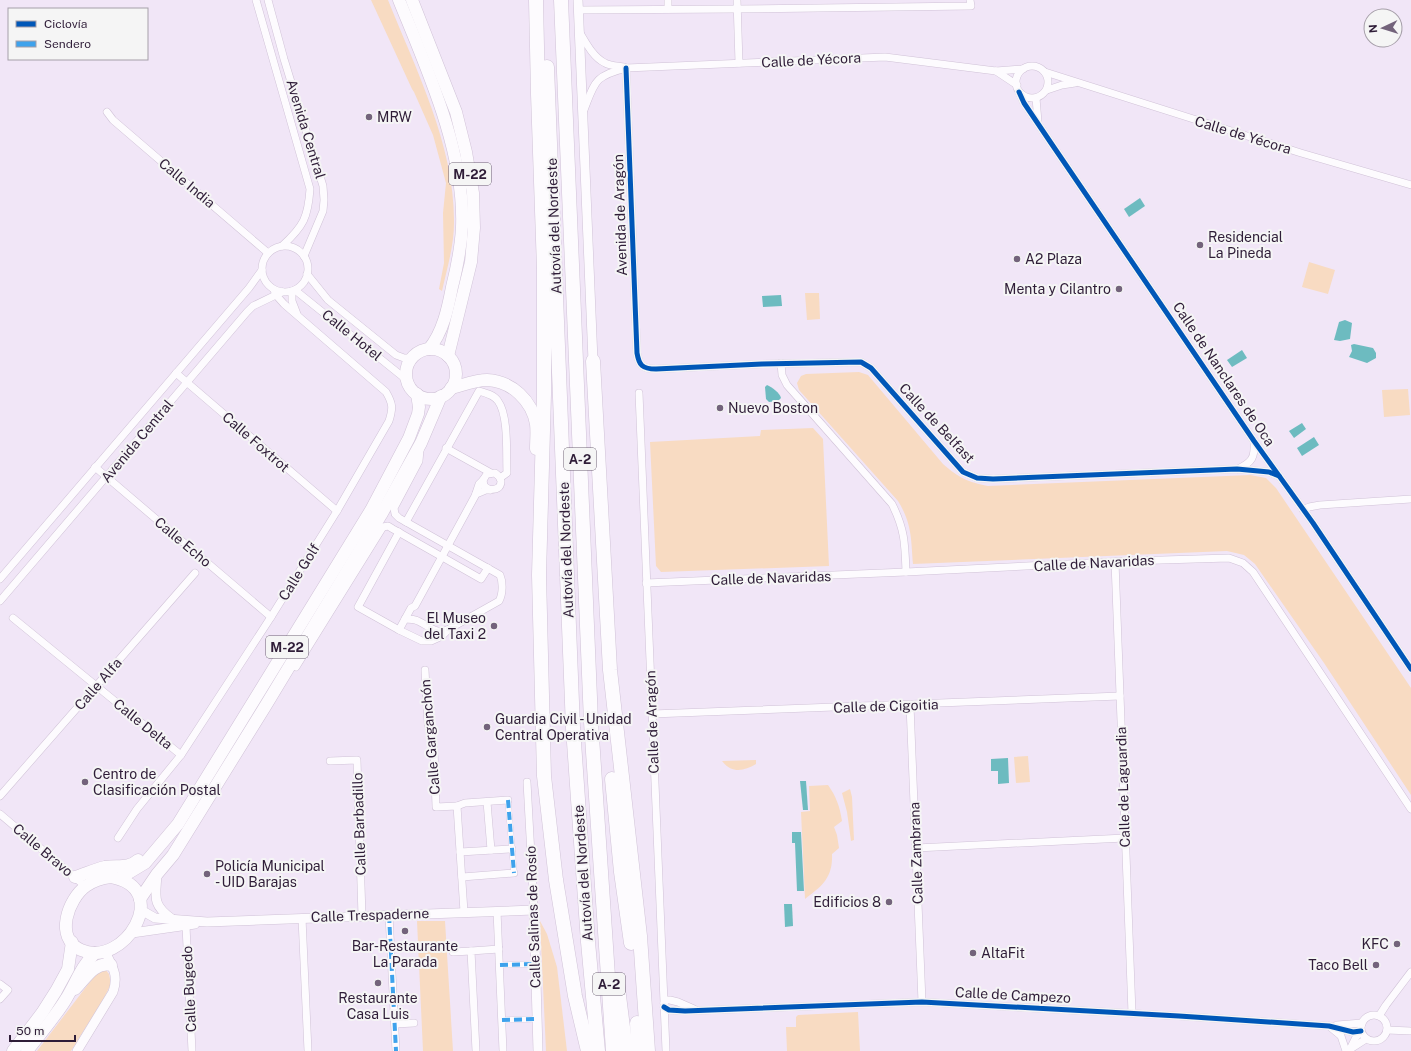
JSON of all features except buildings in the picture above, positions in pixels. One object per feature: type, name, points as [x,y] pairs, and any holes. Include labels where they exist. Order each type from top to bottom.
[{"type":"highway","points":[[536,0],[541,68],[553,382],[555,410],[562,427]]},
{"type":"highway","name":"Autovía del Nordeste","points":[[544,0],[573,728],[588,942],[598,1051]]},
{"type":"highway","name":"Autovía del Nordeste","points":[[561,0],[591,722],[613,1051]]},
{"type":"highway","points":[[538,24],[538,94],[544,284],[544,394],[540,535],[540,621],[544,776],[556,880],[575,996],[588,1051]]},
{"type":"highway","points":[[593,361],[597,500],[612,767],[621,872],[635,981],[638,1051]]},
{"type":"highway","points":[[593,361],[610,670],[640,936],[648,1051]]},
{"type":"highway","points":[[604,917],[617,980],[626,1051]]},
{"type":"highway","points":[[575,996],[580,1051]]},
{"type":"main road","name":"M-22","points":[[399,0],[444,117],[455,156],[461,193],[462,227],[458,259],[451,293],[440,331],[429,349]]},
{"type":"main road","name":"M-22","points":[[412,0],[456,112],[474,193],[474,228],[471,262],[448,356]]},
{"type":"main road","points":[[429,349],[436,349],[448,356],[455,366],[456,374],[455,381],[451,388],[441,396],[433,398],[424,397],[417,394],[411,388],[406,374],[408,365],[412,358],[422,350],[429,349]]},
{"type":"main road","points":[[451,388],[488,380],[501,383],[514,388],[524,398],[532,410],[536,424],[540,535]]},
{"type":"main road","name":"M-22","points":[[120,878],[145,863],[178,824],[371,510],[409,438],[418,414],[419,407],[417,394]]},
{"type":"main road","name":"M-22","points":[[140,904],[157,874],[173,855],[266,705],[381,515],[421,443],[441,396]]},
{"type":"main road","points":[[75,877],[104,867],[125,867],[134,864],[178,824]]},
{"type":"main road","points":[[66,999],[88,960],[100,952],[113,948],[123,942],[132,933],[138,921],[140,904],[137,891],[120,878],[100,878],[85,886],[76,896],[68,914],[66,923],[68,934],[72,942],[79,949],[88,952],[100,952]]},
{"type":"main road","points":[[13,1051],[42,1013],[68,969],[72,942]]},
{"type":"main road","points":[[27,1051],[66,999],[95,968],[100,965],[111,965]]},
{"type":"street","name":"Avenida Central","points":[[256,0],[310,189],[308,209],[301,227],[282,246]]},
{"type":"street","name":"Avenida Central","points":[[268,0],[284,59],[323,186],[323,211],[304,256]]},
{"type":"street","points":[[668,0],[668,9]]},
{"type":"street","points":[[737,0],[739,63]]},
{"type":"street","points":[[809,0],[810,8]]},
{"type":"street","points":[[593,361],[584,110],[578,5],[737,10],[880,4],[970,3]]},
{"type":"street","name":"Calle de Yécora","points":[[580,32],[590,49],[597,57],[605,63],[626,68]]},
{"type":"street","name":"Calle de Yécora","points":[[584,110],[594,83],[608,72],[626,68],[885,57],[996,71],[1023,69]]},
{"type":"street","points":[[1036,67],[1045,72],[1048,77],[1048,83],[1047,90],[1042,96],[1030,98],[1024,96],[1018,89],[1016,79],[1023,69],[1036,67]]},
{"type":"street","name":"Avenida de Aragón","points":[[626,68],[638,361]]},
{"type":"street","name":"Calle de Yécora","points":[[996,71],[1018,89]]},
{"type":"street","name":"Calle de Yécora","points":[[1045,72],[1301,153],[1411,185]]},
{"type":"street","name":"Calle de Yécora","points":[[1047,90],[1062,85],[1076,83]]},
{"type":"street","name":"Calle de Nanclares de Oca","points":[[1018,89],[1024,103],[1038,124],[1254,441],[1313,523],[1411,669]]},
{"type":"street","name":"Calle de Nanclares de Oca","points":[[1036,98],[1038,124]]},
{"type":"street","name":"Calle India","points":[[107,112],[113,120],[268,252]]},
{"type":"street","points":[[282,246],[291,247],[298,250],[304,256],[307,264],[307,274],[305,280],[300,286],[293,290],[277,292],[268,285],[263,278],[262,270],[264,258],[268,252],[282,246]]},
{"type":"street","name":"Avenida Central","points":[[0,579],[249,288],[262,270]]},
{"type":"street","name":"Calle Hotel","points":[[307,274],[328,300],[396,355],[412,358]]},
{"type":"street","points":[[293,290],[292,301],[298,316]]},
{"type":"street","name":"Calle Hotel","points":[[293,290],[408,381]]},
{"type":"street","name":"Avenida Central","points":[[0,601],[247,312],[277,292]]},
{"type":"street","name":"Calle Golf","points":[[118,838],[137,809],[181,755],[271,617],[337,511],[389,421],[392,411],[392,401],[386,392],[284,304],[277,292]]},
{"type":"street","name":"Calle de Belfast","points":[[638,361],[648,369],[781,363],[861,362],[871,368],[963,472],[977,478],[993,479],[1237,469],[1269,472],[1279,476]]},
{"type":"street","points":[[781,363],[782,375],[787,385],[892,504],[900,518],[904,536],[906,572]]},
{"type":"street","name":"Calle Foxtrot","points":[[176,373],[337,511]]},
{"type":"street","points":[[406,522],[479,391],[494,397],[505,416],[507,473],[500,478]]},
{"type":"street","name":"Calle de Aragón","points":[[639,393],[666,1051]]},
{"type":"street","points":[[1237,469],[1251,461],[1254,456],[1254,441]]},
{"type":"street","points":[[405,619],[416,620],[435,630],[444,631],[499,601],[501,597],[500,575],[406,522],[395,514],[394,508],[419,461],[421,443]]},
{"type":"street","points":[[446,448],[491,473],[495,473],[500,478],[501,482],[497,489],[476,494]]},
{"type":"street","name":"Calle Echo","points":[[95,467],[271,617]]},
{"type":"street","points":[[416,620],[414,616],[415,606],[476,494],[479,484],[487,474],[491,473]]},
{"type":"street","points":[[483,480],[484,486],[490,490]]},
{"type":"street","points":[[1303,510],[1320,505],[1411,499]]},
{"type":"street","points":[[266,705],[286,682],[383,527],[388,526],[482,580],[488,568]]},
{"type":"street","points":[[399,532],[358,607],[422,642],[431,641],[442,636],[449,629]]},
{"type":"street","name":"Calle de Navaridas","points":[[646,583],[1229,558],[1243,563],[1252,572],[1411,809]]},
{"type":"street","name":"Calle de Laguardia","points":[[1115,562],[1132,1013]]},
{"type":"street","name":"Calle Alfa","points":[[0,796],[195,573]]},
{"type":"street","points":[[399,630],[411,608],[415,606]]},
{"type":"street","name":"Calle Delta","points":[[13,618],[181,755]]},
{"type":"street","name":"Calle Garganchón","points":[[425,670],[428,724],[434,748],[436,806],[457,806],[465,803],[508,800],[514,873],[462,877]]},
{"type":"street","name":"Calle de Cigoitia","points":[[652,714],[1120,696]]},
{"type":"street","name":"Calle Zambrana","points":[[910,705],[922,1002]]},
{"type":"street","name":"Calle Barbadillo","points":[[330,760],[357,760],[362,916]]},
{"type":"street","name":"Calle Salinas de Rosío","points":[[527,782],[534,910],[538,1051]]},
{"type":"street","points":[[487,802],[491,850]]},
{"type":"street","name":"Calle Garganchón","points":[[457,806],[464,912]]},
{"type":"street","name":"Calle Bravo","points":[[0,814],[85,886]]},
{"type":"street","points":[[916,848],[1125,838]]},
{"type":"street","points":[[460,852],[512,848]]},
{"type":"street","points":[[157,874],[155,898],[159,908],[172,919]]},
{"type":"street","name":"Calle Trespaderne","points":[[140,904],[156,918],[206,922],[534,910]]},
{"type":"street","points":[[497,911],[503,1051]]},
{"type":"street","points":[[389,915],[396,1051]]},
{"type":"street","points":[[302,918],[308,1051]]},
{"type":"street","name":"Calle Trespaderne","points":[[132,933],[206,922]]},
{"type":"street","name":"Calle Bugedo","points":[[186,926],[192,1051]]},
{"type":"street","points":[[453,952],[499,949]]},
{"type":"street","points":[[471,951],[476,1051]]},
{"type":"street","points":[[77,1051],[113,992],[116,977],[111,965],[100,952]]},
{"type":"street","points":[[500,965],[535,964]]},
{"type":"street","points":[[1379,1016],[1411,972]]},
{"type":"street","points":[[0,984],[8,990],[0,999]]},
{"type":"street","name":"Calle de Campezo","points":[[664,1005],[675,1010],[698,1011],[922,1002],[1132,1013],[1329,1026],[1353,1032],[1361,1031]]},
{"type":"street","points":[[1349,1051],[1356,1037],[1361,1031],[1362,1022],[1368,1016],[1379,1016],[1386,1022],[1386,1034],[1381,1040],[1370,1041],[1366,1039],[1361,1031]]},
{"type":"street","points":[[502,1020],[536,1019]]},
{"type":"street","name":"Calle de Campezo","points":[[1329,1026],[1362,1022]]},
{"type":"street","points":[[395,1024],[414,1023]]},
{"type":"street","points":[[1329,1026],[1341,1036],[1346,1051]]},
{"type":"street","points":[[1387,1030],[1411,1031]]},
{"type":"street","points":[[1349,1051],[1366,1039]]},
{"type":"shaded area","points":[[371,0],[388,0],[432,109],[441,137],[453,194],[454,223],[450,257],[442,291],[439,289],[444,263],[443,213],[446,183],[433,135]]},
{"type":"shaded area","points":[[1309,262],[1335,270],[1328,294],[1302,287]]},
{"type":"shaded area","points":[[805,293],[819,293],[820,319],[807,320]]},
{"type":"shaded area","points":[[859,372],[868,375],[943,464],[954,473],[969,481],[988,486],[1250,475],[1266,478],[1276,488],[1411,688],[1411,795],[1324,663],[1255,564],[1244,555],[1227,551],[913,564],[908,524],[903,509],[898,501],[799,390],[797,383],[801,376],[806,374]]},
{"type":"shaded area","points":[[1408,389],[1410,415],[1384,417],[1382,390]]},
{"type":"shaded area","points":[[813,428],[823,439],[829,566],[661,572],[656,566],[650,442],[760,436],[761,430]]},
{"type":"shaded area","points":[[1028,756],[1030,782],[1016,783],[1014,757]]},
{"type":"shaded area","points":[[756,760],[756,764],[743,770],[734,770],[722,761]]},
{"type":"shaded area","points":[[828,785],[839,806],[842,821],[834,827],[839,848],[832,854],[831,869],[825,881],[817,890],[805,899],[801,812],[810,811],[809,786]]},
{"type":"shaded area","points":[[850,789],[852,797],[854,840],[851,841],[847,812],[842,793]]},
{"type":"shaded area","points":[[417,921],[445,921],[453,1051],[423,1051]]},
{"type":"shaded area","points":[[540,921],[547,934],[557,967],[567,1051],[546,1051]]},
{"type":"shaded area","points":[[105,969],[109,974],[111,984],[71,1051],[37,1051],[96,974]]},
{"type":"shaded area","points":[[858,1012],[860,1051],[787,1051],[786,1027],[796,1027],[796,1017],[798,1015]]},
{"type":"water","points":[[1140,198],[1145,206],[1129,217],[1124,209]]},
{"type":"water","points":[[781,295],[782,306],[763,307],[762,296]]},
{"type":"water","points":[[1345,320],[1352,323],[1350,339],[1340,341],[1334,340],[1339,322]]},
{"type":"water","points":[[1354,344],[1373,348],[1376,353],[1376,358],[1367,363],[1349,357],[1352,351],[1351,345]]},
{"type":"water","points":[[1242,350],[1247,358],[1232,367],[1227,360]]},
{"type":"water","points":[[767,385],[779,394],[781,398],[778,401],[769,402],[766,399],[765,387]]},
{"type":"water","points":[[1302,423],[1306,429],[1294,438],[1289,431]]},
{"type":"water","points":[[1314,437],[1319,445],[1302,456],[1297,448]]},
{"type":"water","points":[[1008,758],[1009,783],[998,784],[998,771],[991,771],[991,759]]},
{"type":"water","points":[[800,781],[806,781],[808,810],[803,810]]},
{"type":"water","points":[[792,832],[801,832],[804,891],[797,891],[795,843],[792,843]]},
{"type":"water","points":[[784,904],[792,904],[793,926],[785,927]]},
{"type":"marked path","points":[[508,800],[514,873]]},
{"type":"marked path","points":[[389,915],[396,1051]]},
{"type":"marked path","points":[[500,965],[535,964]]},
{"type":"marked path","points":[[502,1020],[536,1019]]},
{"type":"cycle path","points":[[626,68],[637,353],[642,366],[656,369],[762,364],[861,362],[871,368],[963,472],[977,478],[993,479],[1237,469],[1269,472],[1279,476]]},
{"type":"cycle path","points":[[1019,92],[1024,103],[1051,143],[1254,441],[1313,523],[1411,669]]},
{"type":"cycle path","points":[[664,1007],[669,1010],[685,1011],[922,1002],[1179,1016],[1329,1026],[1353,1032],[1361,1031]]},
{"type":"place","name":"MRW","points":[[369,117]]},
{"type":"place","name":"Residencial La Pineda","points":[[1200,245]]},
{"type":"place","name":"A2 Plaza","points":[[1017,259]]},
{"type":"place","name":"Menta y Cilantro","points":[[1119,289]]},
{"type":"place","name":"Nuevo Boston","points":[[720,408]]},
{"type":"place","name":"El Museo del Taxi 2","points":[[494,626]]},
{"type":"place","name":"Guardia Civil - Unidad Central Operativa","points":[[487,727]]},
{"type":"place","name":"Centro de Clasificación Postal","points":[[85,782]]},
{"type":"place","name":"Policía Municipal - UID Barajas","points":[[207,874]]},
{"type":"place","name":"Edificios 8","points":[[889,902]]},
{"type":"place","name":"Bar-Restaurante La Parada","points":[[405,931]]},
{"type":"place","name":"KFC","points":[[1397,944]]},
{"type":"place","name":"AltaFit","points":[[973,953]]},
{"type":"place","name":"Taco Bell","points":[[1376,965]]},
{"type":"place","name":"Restaurante Casa Luis","points":[[378,983]]}]
